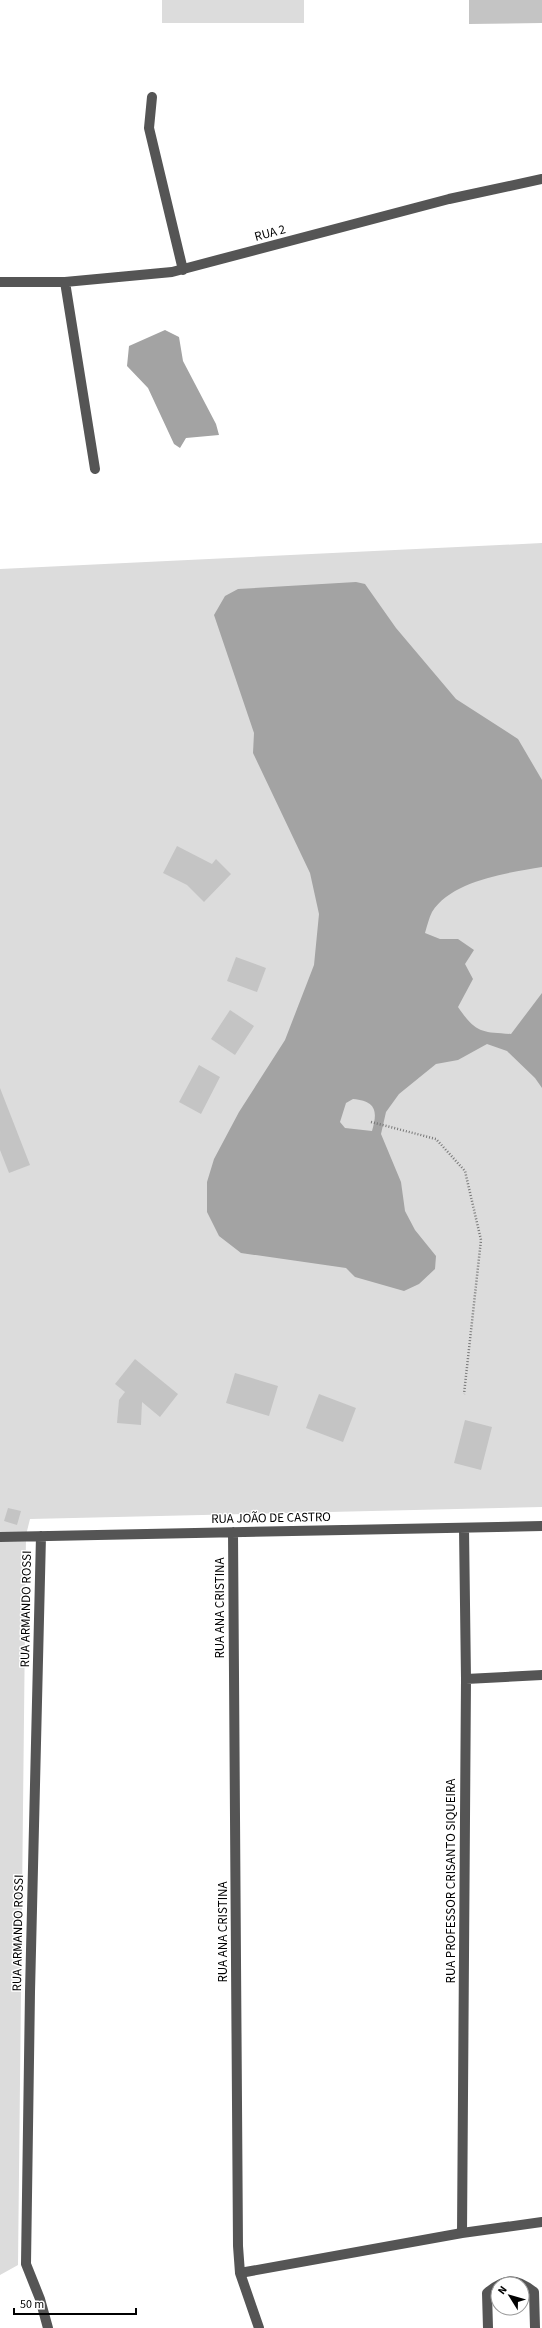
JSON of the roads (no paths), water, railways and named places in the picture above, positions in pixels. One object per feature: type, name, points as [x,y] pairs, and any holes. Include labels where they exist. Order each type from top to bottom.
[{"type":"street","points":[[152,97],[149,128],[183,270]]},
{"type":"street","name":"RUA 2","points":[[0,282],[65,282],[183,270],[449,199],[542,179]]},
{"type":"street","points":[[65,282],[95,469]]},
{"type":"street","name":"RUA JOÃO DE CASTRO","points":[[0,1537],[464,1529],[542,1526]]},
{"type":"street","name":"RUA PROFESSOR CRISANTO SIQUEIRA","points":[[462,2233],[466,1679],[464,1529]]},
{"type":"street","name":"RUA ANA CRISTINA","points":[[233,1532],[238,2238],[240,2273],[259,2328]]},
{"type":"street","name":"RUA ARMANDO ROSSI","points":[[41,1536],[30,1992],[26,2264],[40,2299],[48,2328]]},
{"type":"street","points":[[466,1679],[542,1675]]},
{"type":"street","points":[[240,2273],[462,2233],[542,2222]]},
{"type":"street","points":[[488,2328],[487,2293],[501,2282],[521,2282],[534,2292],[535,2328]]}]
